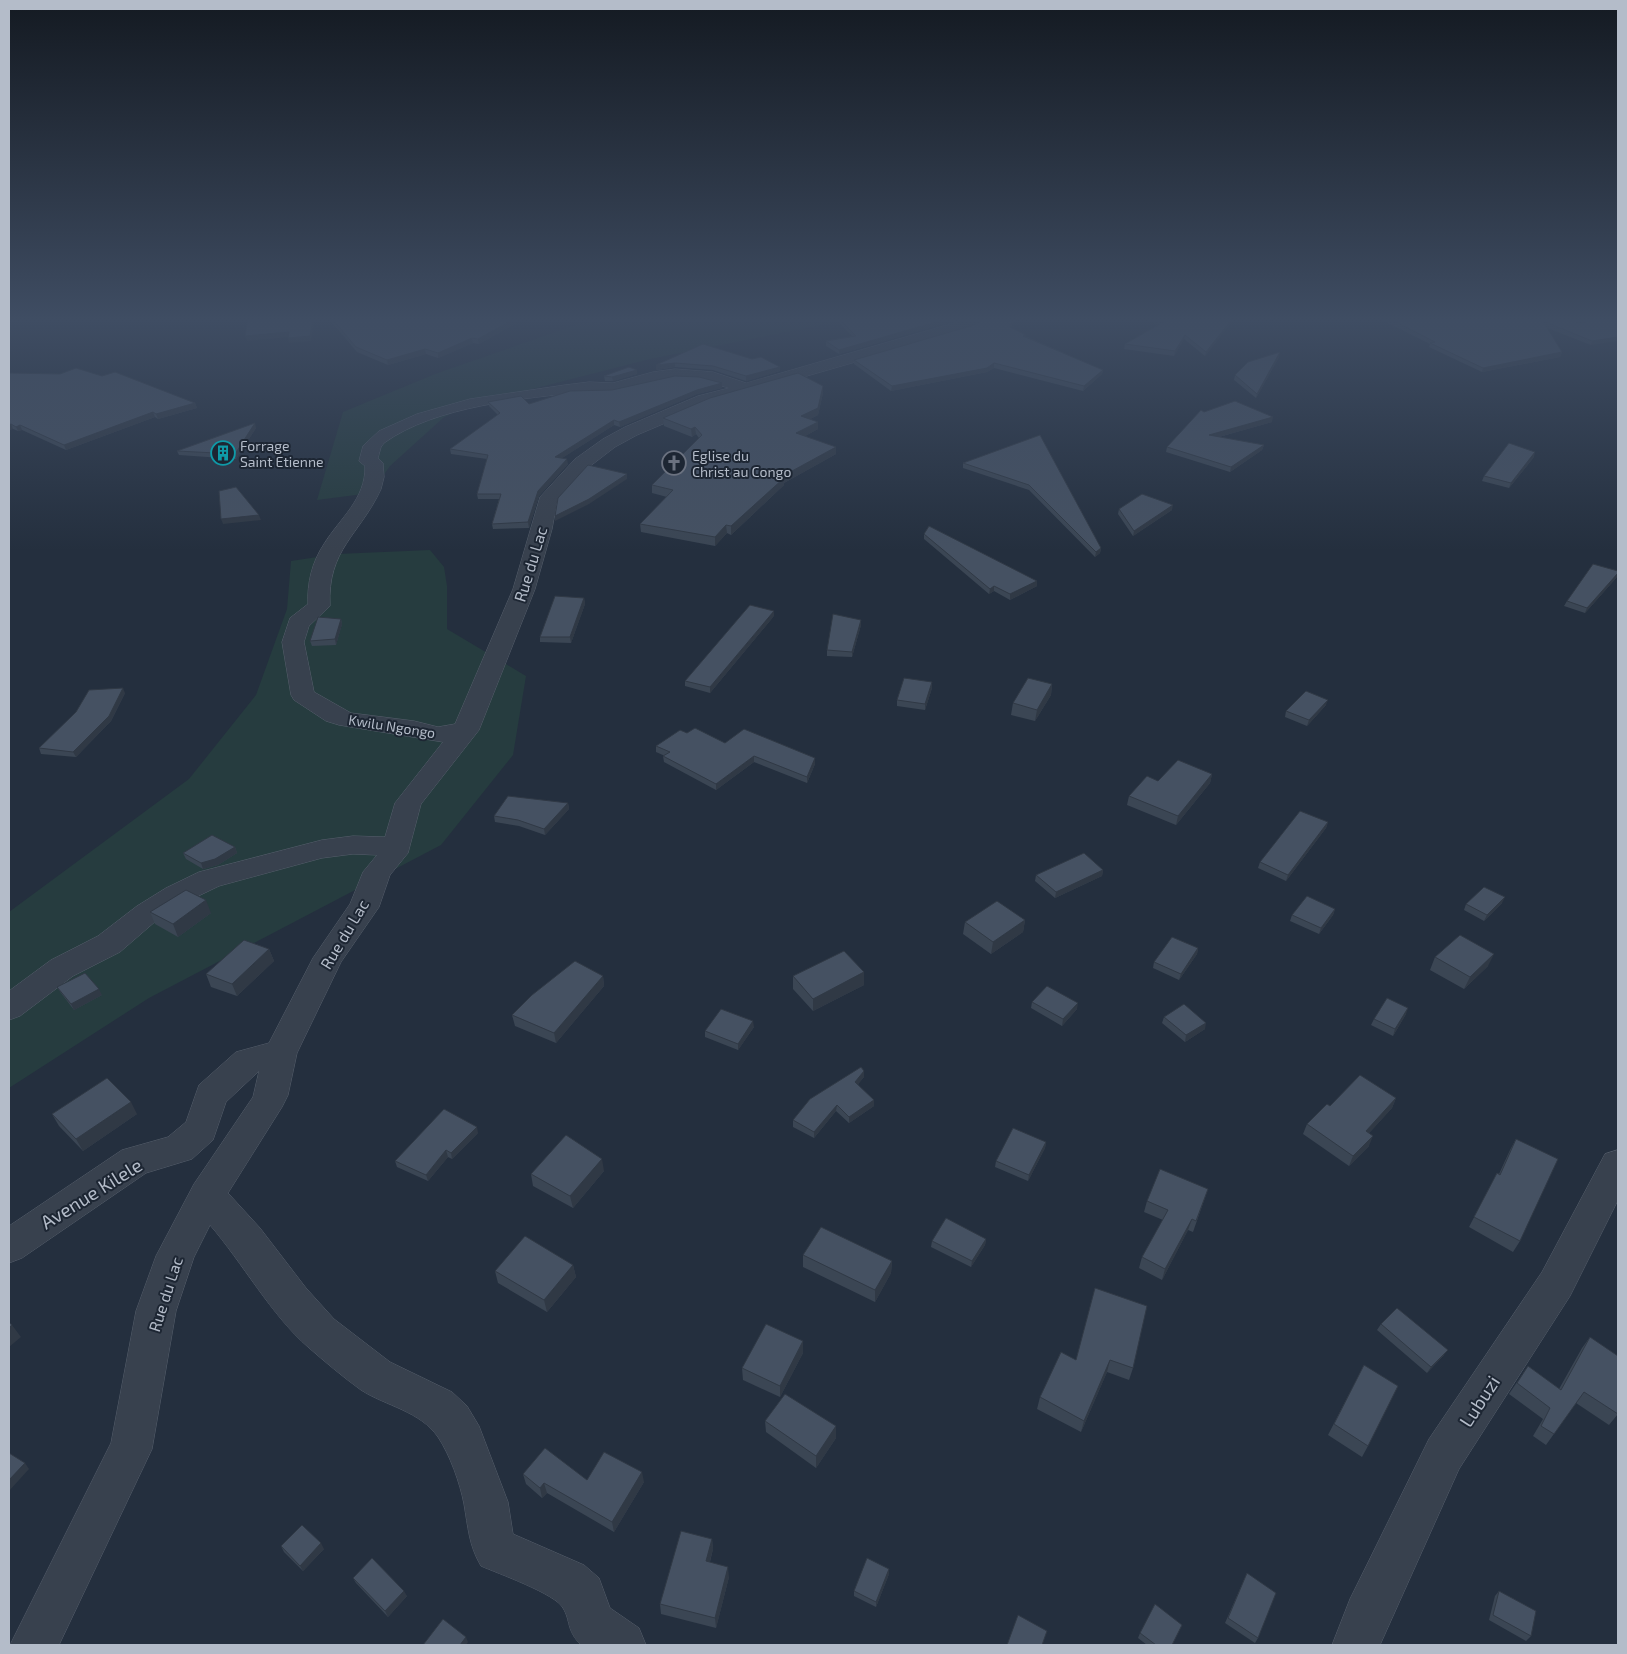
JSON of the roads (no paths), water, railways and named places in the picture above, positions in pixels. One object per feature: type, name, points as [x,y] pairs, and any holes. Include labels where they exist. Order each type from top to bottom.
[{"type":"street","name":"Kwilu Ngongo","points":[[466,730],[438,735],[414,729],[348,720],[335,716],[303,695],[293,642],[298,623],[318,606],[318,582],[328,556],[371,493],[376,474],[374,463],[368,461],[372,447],[381,437],[412,422],[458,405],[508,396]]},
{"type":"street","name":"Rue du Lac","points":[[34,1645],[131,1449],[138,1426],[145,1368],[156,1309],[176,1257],[207,1195],[265,1107],[270,1095],[280,1053],[328,958],[364,907],[374,878],[394,854],[403,817],[414,793],[466,730],[524,589],[542,529],[547,501],[582,463],[609,443],[630,431],[704,400],[718,396]]},
{"type":"street","points":[[9,1008],[62,968],[109,944],[147,914],[176,895],[209,879],[322,849],[353,845],[397,846]]},
{"type":"street","name":"Avenue Kilele","points":[[9,1246],[135,1161],[179,1150],[201,1130],[211,1095],[248,1061],[280,1053]]},
{"type":"street","name":"Lubuzi","points":[[1356,1645],[1367,1616],[1444,1454],[1556,1284],[1618,1165]]},
{"type":"street","points":[[207,1195],[247,1240],[292,1301],[320,1332],[376,1376],[437,1406],[452,1421],[464,1441],[486,1502],[492,1542],[496,1550],[574,1585],[584,1594],[590,1621],[600,1631],[622,1645]]},
{"type":"place","name":"Forrage Saint Etienne","points":[[223,453]]},
{"type":"place","name":"Eglise du Christ au Congo","points":[[674,463]]}]
